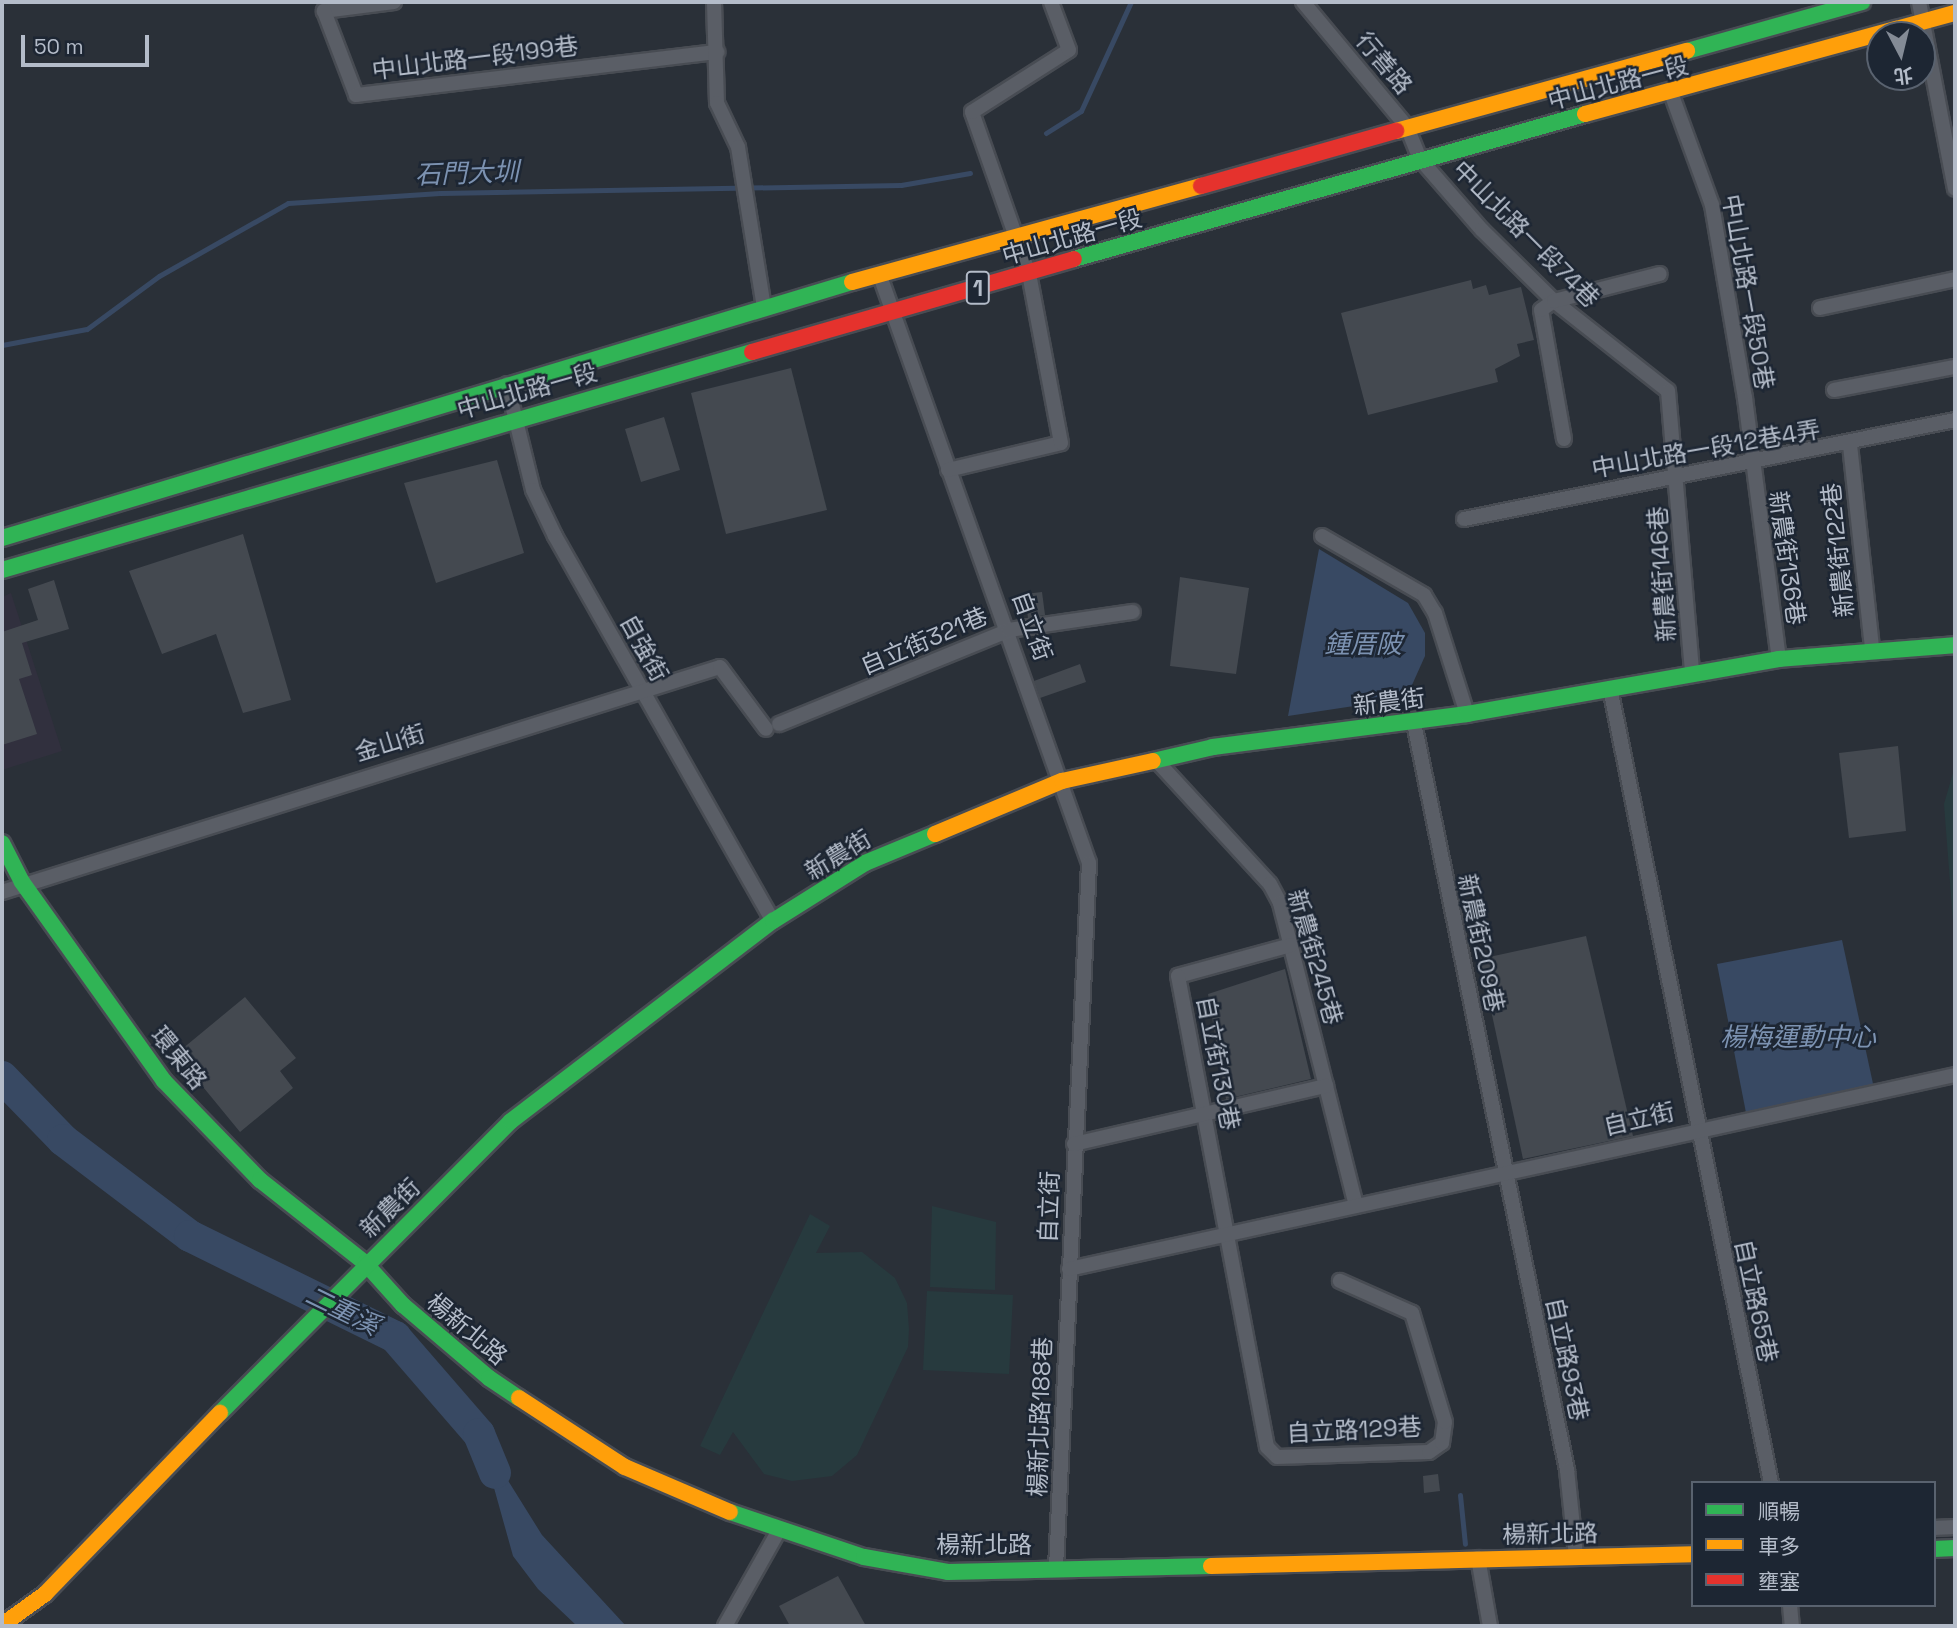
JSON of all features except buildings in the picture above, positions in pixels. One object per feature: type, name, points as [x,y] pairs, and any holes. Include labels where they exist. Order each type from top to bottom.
[{"type":"street","name":"中山北路一段199巷","points":[[394,2],[324,11],[356,95],[717,52]]},
{"type":"street","points":[[713,2],[717,103],[743,170],[764,307]]},
{"type":"street","points":[[948,470],[1061,443],[1029,274],[972,112],[1069,50],[1051,2]]},
{"type":"street","name":"行善路","points":[[1303,2],[1407,127],[1420,159]]},
{"type":"street","name":"中山北路一段","points":[[2,538],[764,307],[1017,241],[1407,127],[1862,2]]},
{"type":"street","points":[[1919,2],[1955,189]]},
{"type":"street","name":"中山北路一段","points":[[2,570],[514,418],[1029,274],[1420,159],[1671,93],[1955,13]]},
{"type":"street","name":"中山北路一段50巷","points":[[1671,93],[1712,205],[1745,398],[1750,463]]},
{"type":"street","name":"中山北路一段74巷","points":[[1420,159],[1554,301],[1668,391]]},
{"type":"street","points":[[1564,439],[1541,310],[1554,301],[1660,274]]},
{"type":"street","name":"自立街","points":[[880,276],[948,470],[1009,630],[1089,863],[1069,1269],[1698,1129],[1955,1075]]},
{"type":"street","points":[[1820,308],[1955,279]]},
{"type":"street","points":[[1834,390],[1955,367]]},
{"type":"street","name":"自強街","points":[[507,384],[514,418],[539,502],[641,689],[774,921]]},
{"type":"street","name":"新農街146巷","points":[[1668,391],[1678,475],[1692,671]]},
{"type":"street","name":"中山北路一段12巷4弄","points":[[1464,519],[1678,475],[1850,445],[1955,420]]},
{"type":"street","name":"新農街122巷","points":[[1850,445],[1872,649]]},
{"type":"street","name":"新農街136巷","points":[[1750,463],[1779,659]]},
{"type":"street","points":[[1322,536],[1424,595],[1436,613],[1467,714]]},
{"type":"street","name":"自立街321巷","points":[[773,726],[1009,630],[1133,612]]},
{"type":"street","name":"新農街","points":[[2,1625],[45,1594],[364,1263],[511,1121],[774,921],[891,850],[1062,781],[1213,747],[1414,723],[1692,671],[1779,659],[1872,649],[1955,645]]},
{"type":"street","name":"金山街","points":[[2,892],[22,881],[641,689],[720,667],[773,726]]},
{"type":"street","name":"自立路65巷","points":[[1610,688],[1771,1481]]},
{"type":"street","name":"新農街209巷","points":[[1414,723],[1507,1172]]},
{"type":"street","name":"新農街245巷","points":[[1156,760],[1270,884],[1291,945],[1356,1206]]},
{"type":"street","name":"環東路","points":[[2,843],[22,881],[164,1081],[260,1180],[364,1263]]},
{"type":"street","name":"自立街130巷","points":[[1230,1234],[1178,976],[1291,945]]},
{"type":"street","points":[[1074,1144],[1206,1116],[1326,1086]]},
{"type":"street","name":"自立路93巷","points":[[1507,1172],[1567,1470],[1576,1556]]},
{"type":"street","name":"自立路129巷","points":[[1230,1234],[1267,1447],[1277,1457],[1406,1455],[1429,1452],[1443,1443],[1445,1422],[1412,1312],[1340,1281]]},
{"type":"street","name":"楊新北路","points":[[364,1263],[403,1306],[489,1378],[625,1467],[778,1532],[864,1557],[948,1572],[1056,1567],[1691,1554]]},
{"type":"street","name":"楊新北路188巷","points":[[1056,1567],[1069,1269]]},
{"type":"street","points":[[1936,1528],[1955,1527]]},
{"type":"street","points":[[725,1626],[778,1532]]},
{"type":"street","points":[[1936,1549],[1955,1548]]},
{"type":"street","points":[[1478,1558],[1490,1626]]},
{"type":"street","points":[[1790,1607],[1792,1626]]},
{"type":"shaded area","points":[[11,593],[62,751],[2,770],[2,597]]},
{"type":"green space","points":[[1955,766],[1955,948],[1944,804]]},
{"type":"green space","points":[[932,1206],[996,1222],[995,1290],[930,1287]]},
{"type":"green space","points":[[810,1214],[830,1226],[816,1253],[862,1252],[895,1278],[907,1303],[908,1347],[857,1455],[832,1476],[792,1481],[764,1474],[733,1432],[720,1455],[700,1446]]},
{"type":"green space","points":[[927,1291],[1013,1295],[1009,1374],[923,1370]]},
{"type":"water","name":"鍾厝陂","points":[[1319,549],[1408,603],[1425,633],[1425,656],[1412,685],[1387,701],[1288,716]]},
{"type":"water","name":"楊梅運動中心","points":[[1842,940],[1875,1093],[1748,1123],[1717,964]]},
{"type":"water","points":[[479,1434],[542,1535],[626,1626],[577,1626],[538,1589],[513,1556]]},
{"type":"waterway","name":"石門大圳","points":[[1046,133],[1081,111],[1131,2]]},
{"type":"waterway","name":"石門大圳","points":[[2,345],[87,329],[159,276],[288,203],[440,193],[901,185],[970,173]]},
{"type":"waterway","name":"二重溪","points":[[2,1077],[63,1140],[190,1236],[395,1337],[479,1434],[495,1473]]},
{"type":"waterway","points":[[1460,1495],[1465,1544]]},
{"type":"traffic: fast","points":[[1687,51],[1862,2]]},
{"type":"traffic: fast","points":[[1074,259],[1585,114]]},
{"type":"traffic: fast","points":[[2,538],[852,282]]},
{"type":"traffic: fast","points":[[2,570],[752,352]]},
{"type":"traffic: fast","points":[[1153,761],[1213,747],[1467,714],[1779,659],[1955,645]]},
{"type":"traffic: fast","points":[[220,1413],[511,1121],[773,921],[865,863],[935,834]]},
{"type":"traffic: fast","points":[[2,843],[22,882],[164,1081],[260,1180],[365,1263],[403,1305],[489,1378],[519,1398]]},
{"type":"traffic: fast","points":[[730,1512],[864,1557],[948,1572],[1211,1566]]},
{"type":"traffic: fast","points":[[1936,1549],[1955,1548]]},
{"type":"traffic: slow","points":[[1585,114],[1955,13]]},
{"type":"traffic: slow","points":[[1396,131],[1687,51]]},
{"type":"traffic: slow","points":[[852,282],[1201,186]]},
{"type":"traffic: slow","points":[[935,834],[1062,781],[1153,761]]},
{"type":"traffic: slow","points":[[519,1398],[625,1467],[730,1512]]},
{"type":"traffic: slow","points":[[2,1625],[45,1594],[220,1413]]},
{"type":"traffic: slow","points":[[1211,1566],[1691,1554]]},
{"type":"traffic: jam","points":[[1201,186],[1396,131]]},
{"type":"traffic: jam","points":[[752,352],[1074,259]]}]
